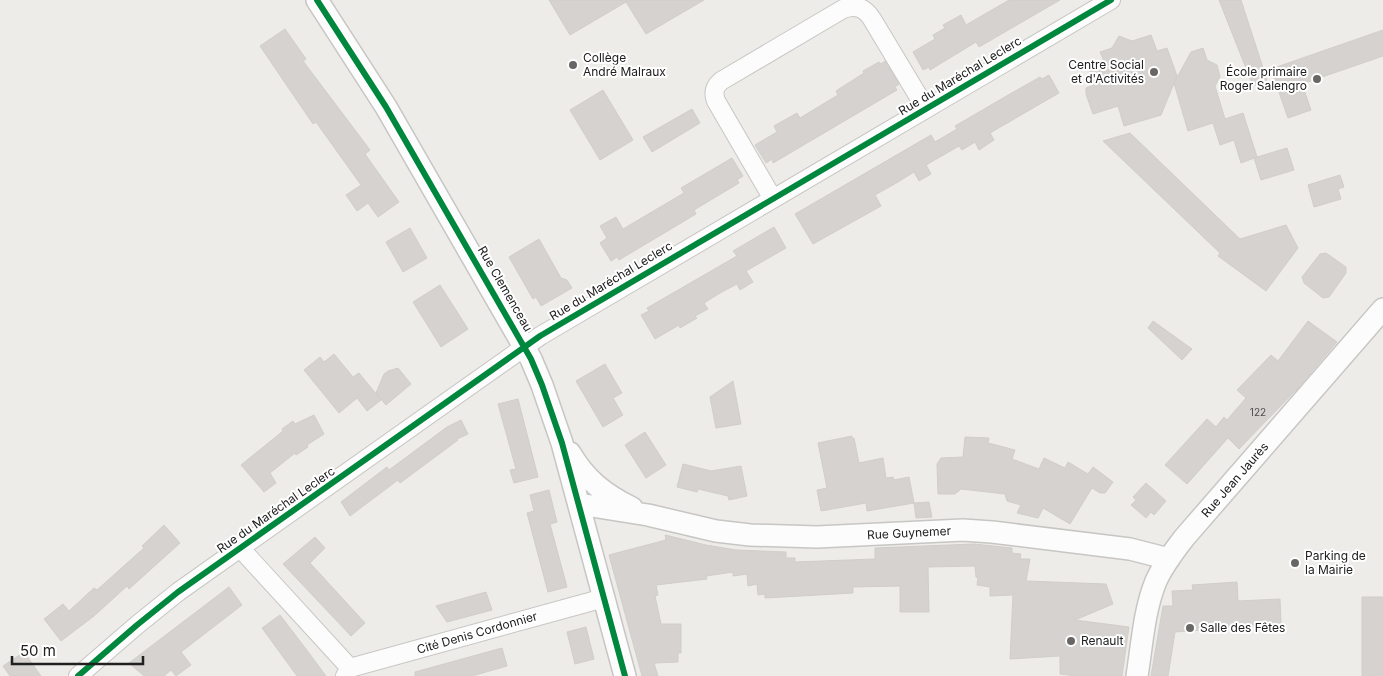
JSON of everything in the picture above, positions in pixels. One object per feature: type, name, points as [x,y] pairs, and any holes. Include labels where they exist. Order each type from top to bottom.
[{"type":"street","name":"Rue Clemenceau","points":[[317,0],[386,107],[525,347],[540,378],[558,431],[578,501],[625,676]]},
{"type":"street","name":"Rue du Maréchal Leclerc","points":[[78,676],[157,608],[552,329],[1111,0]]},
{"type":"street","name":"Rue du Maréchal Leclerc","points":[[773,199],[716,101],[714,92],[720,81],[779,46],[843,9],[849,6],[858,6],[868,13],[872,19],[926,109]]},
{"type":"street","name":"Rue Jean Jaurès","points":[[1137,676],[1151,598],[1157,580],[1168,559],[1190,531],[1383,309]]},
{"type":"street","name":"Rue Guynemer","points":[[558,431],[582,471],[598,488],[648,515]]},
{"type":"street","points":[[578,501],[588,493],[607,494]]},
{"type":"street","name":"Rue Guynemer","points":[[578,501],[648,515],[716,532],[766,536],[826,537],[953,530],[992,532],[1130,549],[1168,559]]},
{"type":"street","name":"Rue Guynemer","points":[[590,544],[594,532],[602,522],[627,512]]},
{"type":"street","name":"Cité Denis Cordonnier","points":[[240,549],[348,672],[604,598]]},
{"type":"building","points":[[549,0],[704,0],[646,34],[626,2],[570,35]]},
{"type":"building","points":[[1009,0],[1060,0],[979,47],[976,42],[930,70],[929,67],[923,70],[913,52],[935,39],[933,35],[945,28],[943,25],[961,15],[966,25]]},
{"type":"building","points":[[1219,0],[1241,0],[1267,80],[1253,86]]},
{"type":"building","points":[[285,29],[306,59],[303,61],[370,150],[365,154],[399,202],[378,217],[368,203],[357,211],[346,195],[361,185],[316,122],[313,124],[260,46]]},
{"type":"building","points":[[1383,30],[1383,56],[1302,84],[1311,110],[1288,118],[1271,69]]},
{"type":"building","name":"Centre Social et d'Activités","points":[[1151,35],[1157,51],[1167,48],[1177,76],[1161,115],[1124,126],[1118,106],[1093,114],[1086,94],[1086,88],[1094,85],[1088,66],[1104,61],[1100,52],[1112,48],[1119,36],[1132,41]]},
{"type":"building","points":[[1203,48],[1207,60],[1217,65],[1220,77],[1215,86],[1225,119],[1243,113],[1257,157],[1241,163],[1234,140],[1220,145],[1213,123],[1188,131],[1174,83],[1191,52]]},
{"type":"building","points":[[885,61],[899,84],[895,87],[897,90],[773,163],[772,159],[766,163],[755,145],[777,132],[774,126],[797,113],[800,118],[838,95],[836,91],[864,73],[863,71],[879,62],[881,64]]},
{"type":"building","points":[[1049,75],[1059,93],[990,133],[994,140],[979,150],[975,142],[962,150],[959,146],[926,165],[931,174],[919,181],[914,172],[875,195],[881,206],[813,244],[795,214],[931,135],[935,142],[957,129],[955,126],[1040,77],[1042,79]]},
{"type":"building","points":[[603,90],[633,140],[600,160],[570,110]]},
{"type":"building","points":[[692,109],[700,123],[652,152],[643,137]]},
{"type":"building","points":[[1130,133],[1240,239],[1286,225],[1298,248],[1266,291],[1218,256],[1220,253],[1103,141]]},
{"type":"building","points":[[1287,148],[1294,170],[1261,180],[1254,158]]},
{"type":"building","points":[[732,158],[743,176],[737,180],[739,183],[694,210],[696,214],[619,260],[617,257],[611,261],[600,243],[607,238],[600,226],[616,217],[623,229],[684,193],[681,188]]},
{"type":"building","points":[[1340,175],[1344,187],[1338,189],[1341,199],[1314,207],[1308,185]]},
{"type":"building","points":[[774,227],[786,248],[746,271],[753,282],[740,290],[737,284],[720,293],[704,303],[708,309],[695,316],[697,318],[680,328],[679,325],[655,339],[641,315],[649,311],[647,308],[737,256],[733,251]]},
{"type":"building","points":[[410,228],[427,258],[403,272],[386,242]]},
{"type":"building","points":[[539,239],[561,278],[567,280],[572,288],[541,306],[536,297],[533,299],[509,257]]},
{"type":"building","points":[[1326,253],[1346,267],[1346,273],[1329,297],[1323,298],[1304,283],[1302,277],[1320,254]]},
{"type":"building","points":[[440,285],[468,329],[441,347],[413,302]]},
{"type":"building","points":[[1153,321],[1192,349],[1182,360],[1148,328]]},
{"type":"building","points":[[1308,321],[1337,342],[1297,389],[1239,449],[1228,438],[1187,484],[1165,465],[1207,419],[1216,427],[1224,417],[1227,420],[1246,398],[1237,390],[1271,355],[1278,361]]},
{"type":"building","points":[[334,354],[353,377],[359,373],[381,400],[367,411],[357,398],[339,413],[304,370],[320,357],[324,362]]},
{"type":"building","points":[[605,364],[622,393],[613,398],[623,415],[603,427],[576,381]]},
{"type":"building","points":[[398,368],[411,384],[386,405],[376,393],[384,374]]},
{"type":"building","points":[[733,381],[741,424],[716,428],[710,397]]},
{"type":"building","points":[[518,399],[538,477],[514,483],[510,470],[516,469],[498,404]]},
{"type":"building","points":[[314,415],[324,434],[296,455],[295,453],[270,473],[276,483],[264,492],[241,465],[293,421],[295,424]]},
{"type":"building","points":[[461,420],[468,434],[457,439],[400,483],[398,480],[350,516],[341,502],[387,467],[389,470],[447,427]]},
{"type":"building","points":[[645,432],[666,465],[646,478],[625,445]]},
{"type":"building","points":[[852,436],[859,463],[883,458],[886,478],[893,477],[894,480],[909,477],[914,503],[867,511],[866,503],[821,511],[817,490],[827,488],[818,443]]},
{"type":"building","points":[[965,437],[989,438],[988,443],[1015,450],[1012,459],[1039,469],[1044,458],[1065,468],[1068,462],[1088,474],[1093,467],[1113,482],[1105,493],[1100,493],[1092,488],[1070,524],[1043,508],[1038,518],[1017,513],[1021,505],[1007,501],[1005,494],[961,489],[955,494],[938,494],[937,464],[941,458],[963,457]]},
{"type":"building","points":[[683,464],[711,471],[741,466],[747,496],[729,500],[728,496],[698,489],[697,492],[677,487]]},
{"type":"building","points":[[1146,483],[1166,501],[1154,515],[1151,512],[1146,518],[1131,505],[1136,500],[1133,497]]},
{"type":"building","points":[[549,490],[557,522],[550,524],[567,587],[548,592],[527,513],[534,511],[530,495]]},
{"type":"building","points":[[929,502],[932,517],[916,518],[914,503]]},
{"type":"building","points":[[164,525],[180,543],[129,589],[127,586],[94,616],[61,641],[44,619],[63,604],[69,611],[94,588],[97,590],[144,548],[142,546]]},
{"type":"building","points":[[665,535],[736,550],[786,552],[786,558],[795,558],[795,562],[875,559],[875,548],[974,544],[1012,548],[1012,553],[1021,554],[1020,559],[1030,559],[1026,581],[1106,584],[1113,604],[1075,620],[1129,627],[1122,676],[1060,674],[1060,656],[1010,659],[1013,595],[990,596],[990,587],[977,585],[978,578],[976,577],[975,566],[928,567],[929,612],[900,612],[900,586],[853,587],[853,593],[765,598],[765,594],[758,595],[757,584],[748,586],[747,574],[733,576],[733,572],[706,576],[707,579],[656,585],[658,595],[655,596],[661,624],[681,624],[681,653],[678,653],[678,662],[654,663],[658,676],[642,676],[609,555],[666,540]]},
{"type":"building","points":[[315,537],[325,548],[310,563],[365,623],[351,636],[283,564]]},
{"type":"building","name":"Salle des Fêtes","points":[[1237,582],[1238,601],[1280,599],[1281,624],[1175,632],[1168,676],[1151,676],[1163,606],[1173,606],[1172,591],[1193,590],[1192,585]]},
{"type":"building","points":[[229,587],[242,605],[181,652],[191,665],[176,676],[171,670],[164,676],[144,676],[129,663]]},
{"type":"building","points":[[486,592],[492,610],[447,622],[436,606]]},
{"type":"building","points":[[1362,597],[1383,597],[1383,676],[1362,676]]},
{"type":"building","points":[[280,615],[326,676],[297,676],[262,628]]},
{"type":"building","points":[[586,627],[594,659],[575,664],[567,632]]},
{"type":"building","points":[[502,648],[507,666],[472,676],[415,676],[415,672]]},
{"type":"building","points":[[24,652],[41,676],[10,676],[3,666]]},
{"type":"cycle path","points":[[317,0],[386,107],[531,359],[562,443],[625,676]]},
{"type":"cycle path","points":[[78,676],[178,592],[540,336],[1111,0]]},
{"type":"place","name":"Collège André Malraux","points":[[573,65]]},
{"type":"place","name":"Centre Social et d'Activités","points":[[1154,72]]},
{"type":"place","name":"École primaire Roger Salengro","points":[[1317,79]]},
{"type":"place","name":"Parking de la Mairie","points":[[1295,563]]},
{"type":"place","name":"Salle des Fêtes","points":[[1190,628]]},
{"type":"place","name":"Renault","points":[[1071,641]]}]
